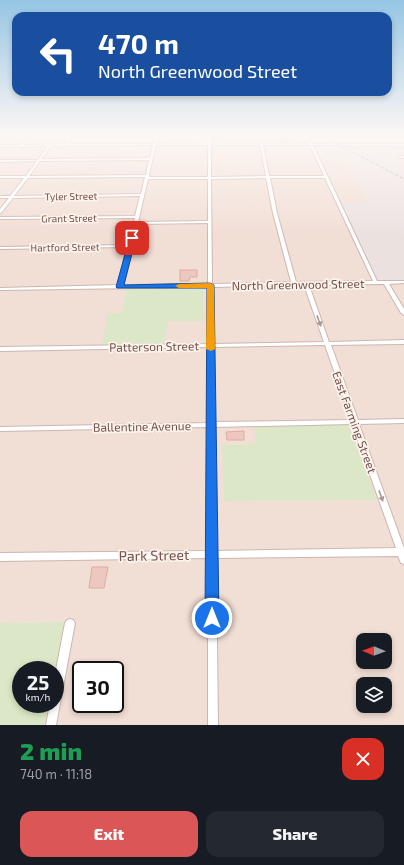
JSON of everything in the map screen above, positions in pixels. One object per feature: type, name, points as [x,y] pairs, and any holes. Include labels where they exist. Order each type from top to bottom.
[{"type":"street","points":[[0,212],[31,170]]},
{"type":"street","points":[[120,287],[149,170]]},
{"type":"street","points":[[209,170],[213,725]]},
{"type":"street","points":[[265,170],[294,284]]},
{"type":"street","points":[[323,170],[376,283]]},
{"type":"street","points":[[0,177],[327,178]]},
{"type":"street","name":"Tyler Street","points":[[0,196],[143,195]]},
{"type":"street","name":"Grant Street","points":[[0,218],[137,217]]},
{"type":"street","points":[[136,223],[209,222]]},
{"type":"street","name":"Hartford Street","points":[[0,248],[130,246]]},
{"type":"street","name":"North Greenwood Street","points":[[0,289],[404,282]]},
{"type":"street","points":[[386,283],[404,314]]},
{"type":"street","name":"East Farming Street","points":[[306,284],[403,555]]},
{"type":"street","name":"Patterson Street","points":[[0,349],[404,342]]},
{"type":"street","name":"Ballentine Avenue","points":[[0,429],[404,421]]},
{"type":"street","name":"Park Street","points":[[0,557],[403,555]]},
{"type":"street","points":[[63,661],[70,623]]},
{"type":"street","points":[[51,725],[53,713]]},
{"type":"shaded area","points":[[0,170],[349,170],[370,203],[339,203],[404,283],[404,725],[45,725],[47,713],[64,713],[64,661],[61,661],[66,622],[0,623]],"holes":[[[203,288],[167,321],[122,313],[126,289]],[[255,426],[376,500],[224,501],[223,445],[255,444]]]},
{"type":"shaded area","points":[[349,170],[404,170],[404,283],[375,283],[338,203],[370,203]]},
{"type":"green space","points":[[203,288],[204,321],[168,321],[164,344],[102,346],[108,313],[122,313],[126,289]]},
{"type":"green space","points":[[349,424],[377,500],[224,501],[222,445],[255,444],[255,426]]},
{"type":"green space","points":[[66,622],[58,661],[12,661],[12,713],[47,713],[45,725],[0,725],[0,623]]},
{"type":"building","points":[[180,270],[197,270],[197,277],[190,277],[189,281],[180,281]]},
{"type":"building","points":[[244,431],[244,440],[227,440],[226,432]]},
{"type":"building","points":[[92,567],[108,567],[104,588],[89,588]]},
{"type":"railway","points":[[387,170],[404,179]]},
{"type":"slow traffic","points":[[179,286],[210,285],[211,349]]},
{"type":"route","points":[[132,238],[120,287],[210,285],[212,618]]}]
